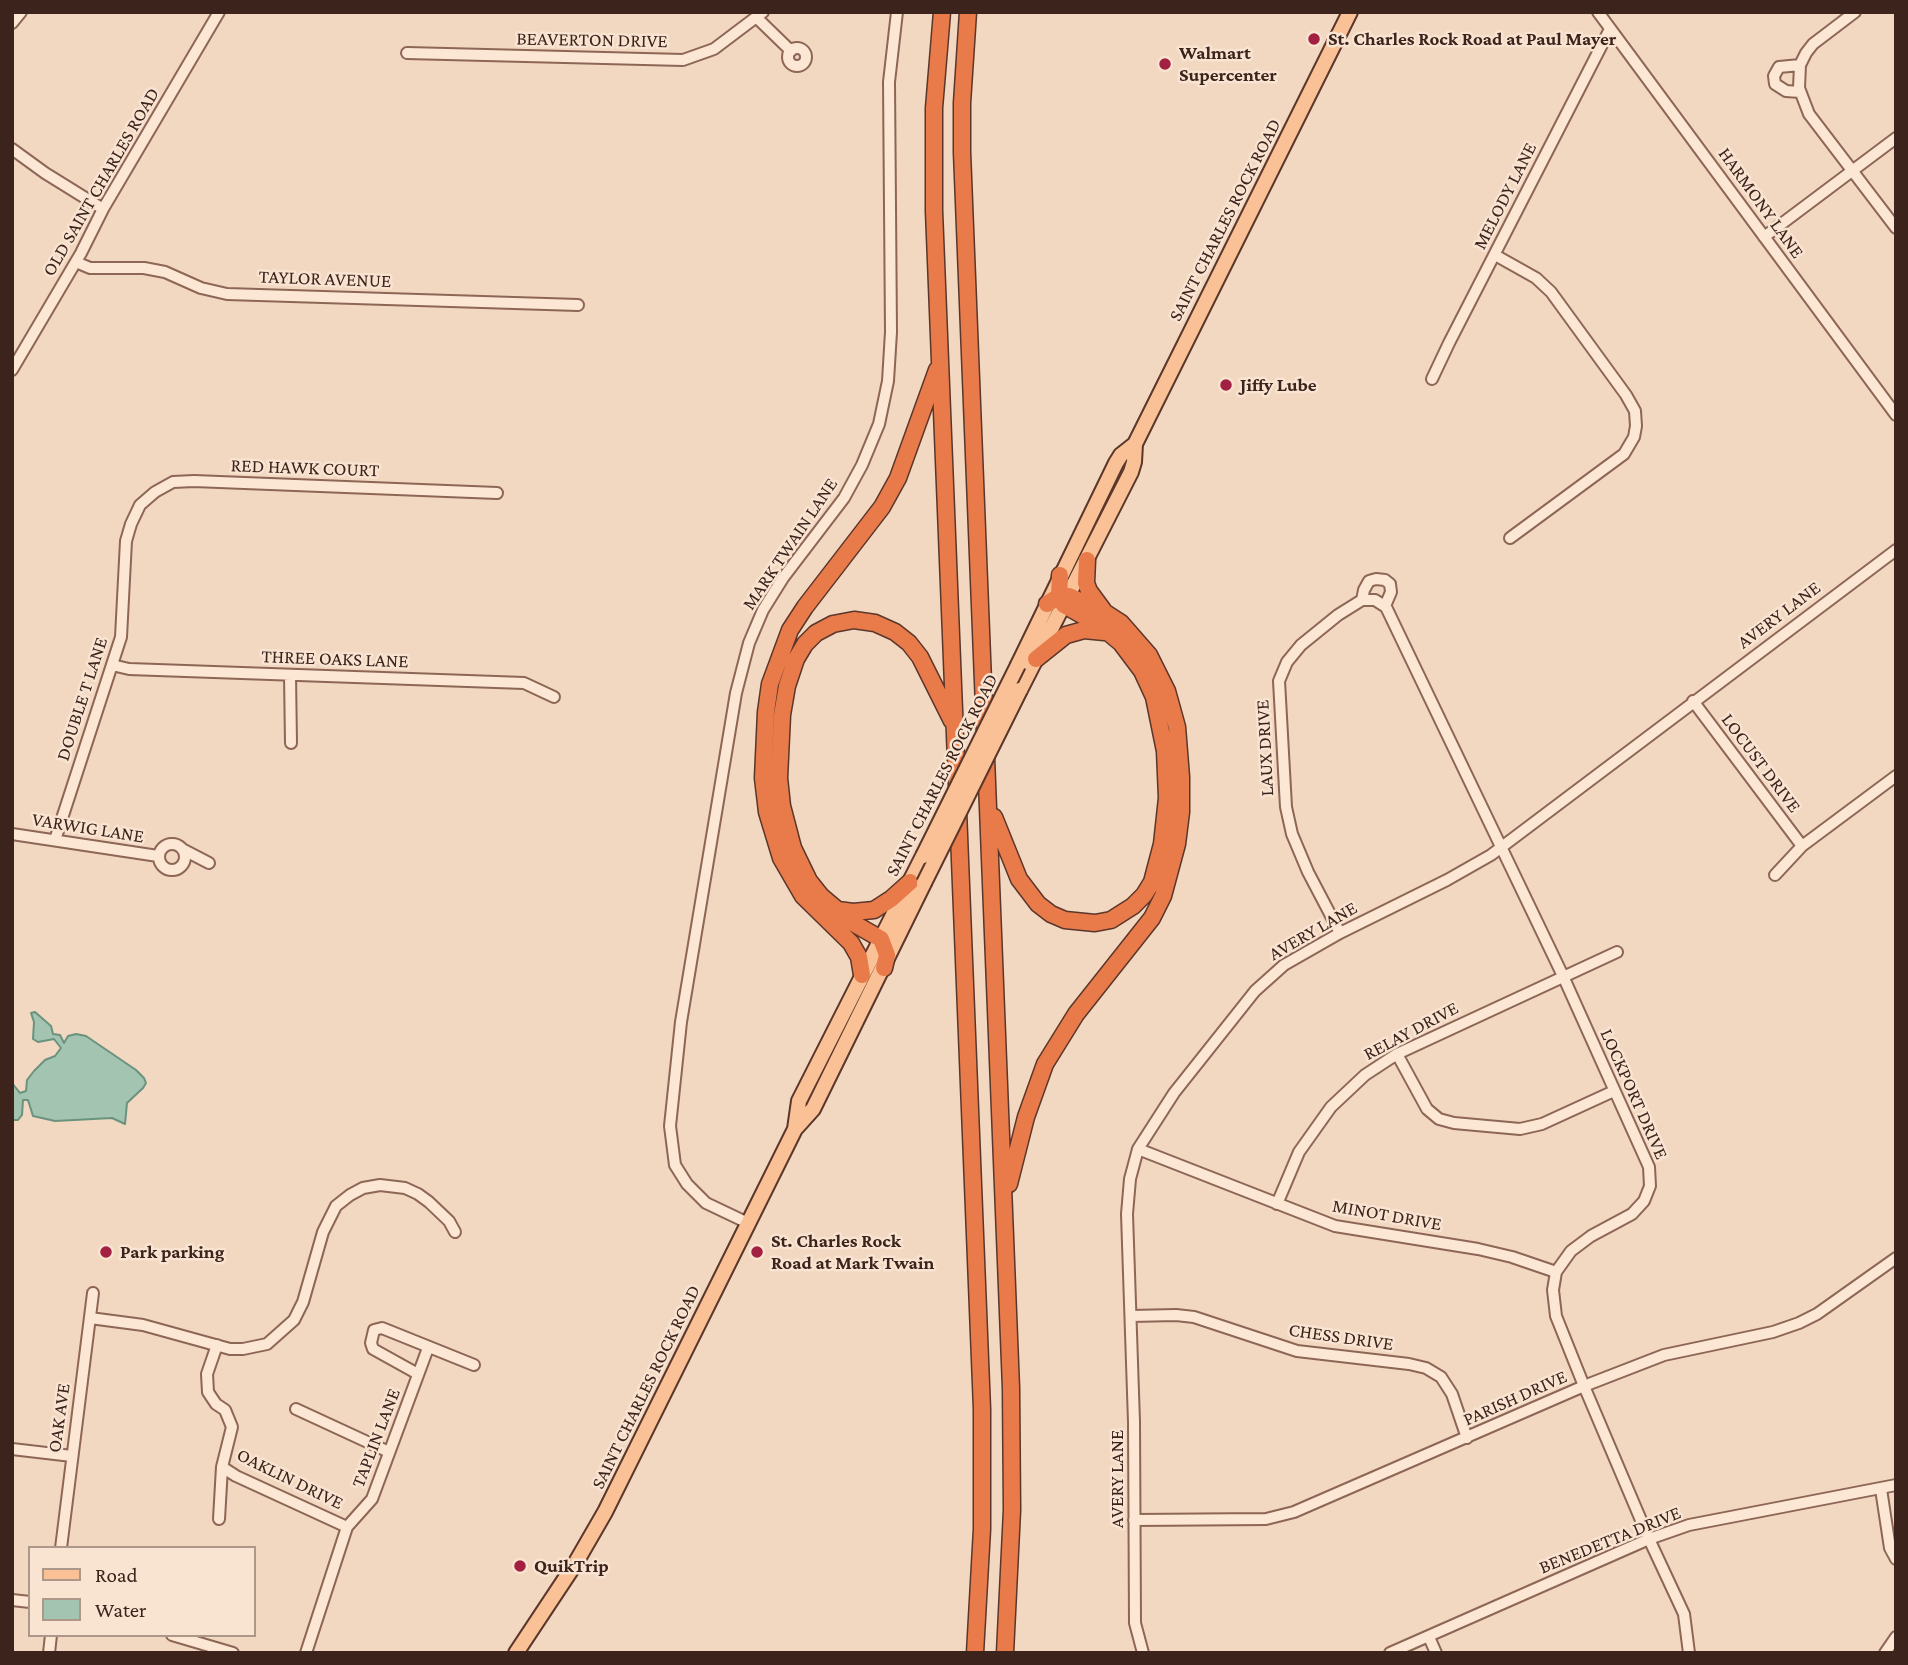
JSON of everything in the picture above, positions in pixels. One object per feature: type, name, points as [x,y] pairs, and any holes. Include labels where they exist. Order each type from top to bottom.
[{"type":"highway","points":[[942,12],[935,82],[933,159],[982,1409],[982,1529],[975,1653]]},
{"type":"highway","points":[[968,12],[962,152],[1012,1443],[1010,1580],[1005,1653]]},
{"type":"highway","points":[[862,975],[855,949],[841,931],[803,896],[773,838],[763,778],[763,747],[770,684],[790,630],[882,508],[898,478],[940,361]]},
{"type":"highway","points":[[1087,560],[1086,583],[1104,612]]},
{"type":"highway","points":[[1059,600],[1060,575]]},
{"type":"highway","points":[[988,799],[1019,879],[1038,904],[1051,914],[1079,923],[1096,923],[1124,914],[1144,895],[1152,882],[1162,844],[1167,798],[1165,751],[1158,710],[1149,684],[1132,656],[1110,633],[1059,600]]},
{"type":"highway","points":[[1004,1204],[1026,1117],[1045,1065],[1076,1014],[1152,918],[1163,896],[1177,844],[1181,777],[1177,727],[1160,673],[1149,655],[1121,623],[1104,612],[1059,600]]},
{"type":"highway","points":[[884,968],[887,955],[885,944],[836,910],[821,896],[799,864],[788,833],[782,806],[779,767],[782,715],[787,686],[796,659],[816,633],[833,624],[854,620],[875,623],[895,632],[909,643],[920,657],[955,726]]},
{"type":"highway","points":[[1036,659],[1056,641],[1076,631],[1094,629],[1110,633]]},
{"type":"highway","points":[[836,910],[874,910],[917,882]]},
{"type":"highway","points":[[841,931],[885,944]]},
{"type":"main road","name":"SAINT CHARLES ROCK ROAD","points":[[917,882],[923,856],[1018,665],[1087,560],[1131,471],[1135,444],[1350,12]]},
{"type":"main road","name":"SAINT CHARLES ROCK ROAD","points":[[1060,575],[1116,463],[1121,455],[1135,444]]},
{"type":"main road","name":"SAINT CHARLES ROCK ROAD","points":[[795,1129],[799,1101],[862,975],[885,944],[1020,690],[1036,659],[1059,600]]},
{"type":"main road","name":"SAINT CHARLES ROCK ROAD","points":[[516,1653],[575,1564],[605,1512],[795,1129],[813,1110],[884,968]]},
{"type":"street","points":[[12,23],[21,12]]},
{"type":"street","name":"OLD SAINT CHARLES ROAD","points":[[12,369],[219,12]]},
{"type":"street","name":"MARK TWAIN LANE","points":[[748,1223],[706,1203],[687,1184],[675,1165],[670,1126],[681,1022],[736,693],[749,643],[763,610],[783,578],[844,498],[879,425],[888,381],[891,332],[889,82],[897,12]]},
{"type":"street","name":"HARMONY LANE","points":[[1598,12],[1896,415]]},
{"type":"street","points":[[1854,12],[1813,44],[1800,65],[1800,92],[1809,114],[1896,228]]},
{"type":"street","points":[[760,15],[791,51]]},
{"type":"street","name":"BEAVERTON DRIVE","points":[[407,53],[684,60],[714,49],[760,15]]},
{"type":"street","name":"MELODY LANE","points":[[1432,379],[1610,29]]},
{"type":"street","points":[[1800,65],[1779,67],[1774,76],[1775,85],[1800,92]]},
{"type":"street","points":[[1764,237],[1896,138]]},
{"type":"street","points":[[12,149],[103,209]]},
{"type":"street","points":[[1495,255],[1536,278],[1551,292],[1626,395],[1634,411],[1636,426],[1634,438],[1624,454],[1510,538]]},
{"type":"street","name":"TAYLOR AVENUE","points":[[76,262],[90,268],[144,268],[165,272],[201,288],[227,294],[578,305]]},
{"type":"street","name":"RED HAWK COURT","points":[[131,524],[140,505],[173,482],[497,493]]},
{"type":"street","name":"DOUBLE T LANE","points":[[55,840],[121,637],[126,541],[131,524]]},
{"type":"street","name":"AVERY LANE","points":[[1143,1653],[1135,1623],[1134,1422],[1127,1214],[1130,1179],[1138,1149],[1174,1093],[1255,991],[1284,965],[1340,933],[1447,880],[1501,848],[1896,550]]},
{"type":"street","name":"LOCKPORT DRIVE","points":[[1362,600],[1369,581],[1385,580],[1390,584],[1391,592],[1385,607],[1563,976],[1649,1167],[1650,1186],[1644,1201],[1633,1214],[1591,1236],[1571,1251],[1556,1272]]},
{"type":"street","points":[[1362,600],[1374,600],[1385,607]]},
{"type":"street","name":"LAUX DRIVE","points":[[1340,933],[1308,872],[1292,834],[1286,807],[1279,681],[1287,662],[1301,645],[1338,615],[1362,600]]},
{"type":"street","name":"THREE OAKS LANE","points":[[111,665],[129,669],[524,683],[554,697]]},
{"type":"street","points":[[290,675],[291,743]]},
{"type":"street","name":"LOCUST DRIVE","points":[[1693,701],[1802,846]]},
{"type":"street","points":[[1775,875],[1802,846],[1896,776]]},
{"type":"street","name":"VARWIG LANE","points":[[12,834],[158,856]]},
{"type":"street","name":"VARWIG LANE","points":[[182,849],[168,845],[158,856],[165,869],[175,870],[183,864]]},
{"type":"street","points":[[182,849],[209,863],[183,864],[185,859],[182,849]]},
{"type":"street","name":"RELAY DRIVE","points":[[1277,1204],[1299,1152],[1331,1107],[1365,1075],[1397,1054],[1617,952]]},
{"type":"street","points":[[1397,1054],[1427,1109],[1439,1119],[1454,1123],[1520,1129],[1542,1124],[1614,1091]]},
{"type":"street","name":"MINOT DRIVE","points":[[1138,1149],[1335,1226],[1478,1249],[1556,1272]]},
{"type":"street","points":[[90,1318],[143,1325],[217,1345],[243,1349],[267,1344],[294,1320],[303,1302],[323,1232],[337,1206],[363,1188],[393,1185],[418,1194],[449,1221],[455,1231]]},
{"type":"street","name":"PARISH DRIVE","points":[[1134,1520],[1266,1519],[1294,1512],[1584,1386],[1664,1355],[1773,1332],[1799,1323],[1817,1314],[1896,1258]]},
{"type":"street","points":[[1556,1272],[1553,1290],[1556,1316],[1649,1539],[1684,1614],[1689,1653]]},
{"type":"street","name":"OAK AVE","points":[[61,1546],[93,1293]]},
{"type":"street","name":"CHESS DRIVE","points":[[1131,1316],[1194,1317],[1297,1351],[1426,1368],[1441,1377],[1452,1394],[1467,1438]]},
{"type":"street","points":[[418,1374],[373,1349],[371,1338],[374,1330],[382,1328],[474,1365]]},
{"type":"street","name":"OAKLIN DRIVE","points":[[217,1345],[207,1374],[208,1392],[216,1404],[225,1410],[232,1427],[222,1467],[347,1527]]},
{"type":"street","name":"TAPLIN LANE","points":[[306,1653],[347,1527],[372,1499],[428,1348]]},
{"type":"street","points":[[296,1409],[388,1452]]},
{"type":"street","points":[[12,1449],[72,1456]]},
{"type":"street","points":[[219,1519],[222,1467]]},
{"type":"street","name":"BENEDETTA DRIVE","points":[[1390,1653],[1689,1524],[1896,1485]]},
{"type":"street","points":[[1881,1489],[1890,1548],[1896,1559]]},
{"type":"street","points":[[179,1637],[233,1653]]},
{"type":"street","points":[[1429,1637],[1436,1653]]},
{"type":"street","points":[[1885,1653],[1896,1637]]},
{"type":"water","points":[[35,1012],[51,1026],[53,1034],[60,1035],[64,1043],[68,1036],[86,1036],[144,1078],[146,1083],[143,1088],[127,1103],[125,1124],[112,1118],[55,1121],[33,1116],[28,1100],[23,1100],[22,1115],[18,1120],[12,1120],[12,1083],[20,1093],[26,1091],[27,1080],[34,1071],[45,1060],[55,1056],[61,1048],[54,1039],[38,1042],[33,1039],[34,1022],[31,1013]]},
{"type":"place","name":"St. Charles Rock Road at Paul Mayer","points":[[1314,39]]},
{"type":"place","name":"Walmart Supercenter","points":[[1165,64]]},
{"type":"place","name":"Jiffy Lube","points":[[1226,385]]},
{"type":"place","name":"Park parking","points":[[106,1252]]},
{"type":"place","name":"St. Charles Rock Road at Mark Twain","points":[[757,1252]]},
{"type":"place","name":"QuikTrip","points":[[520,1566]]}]
